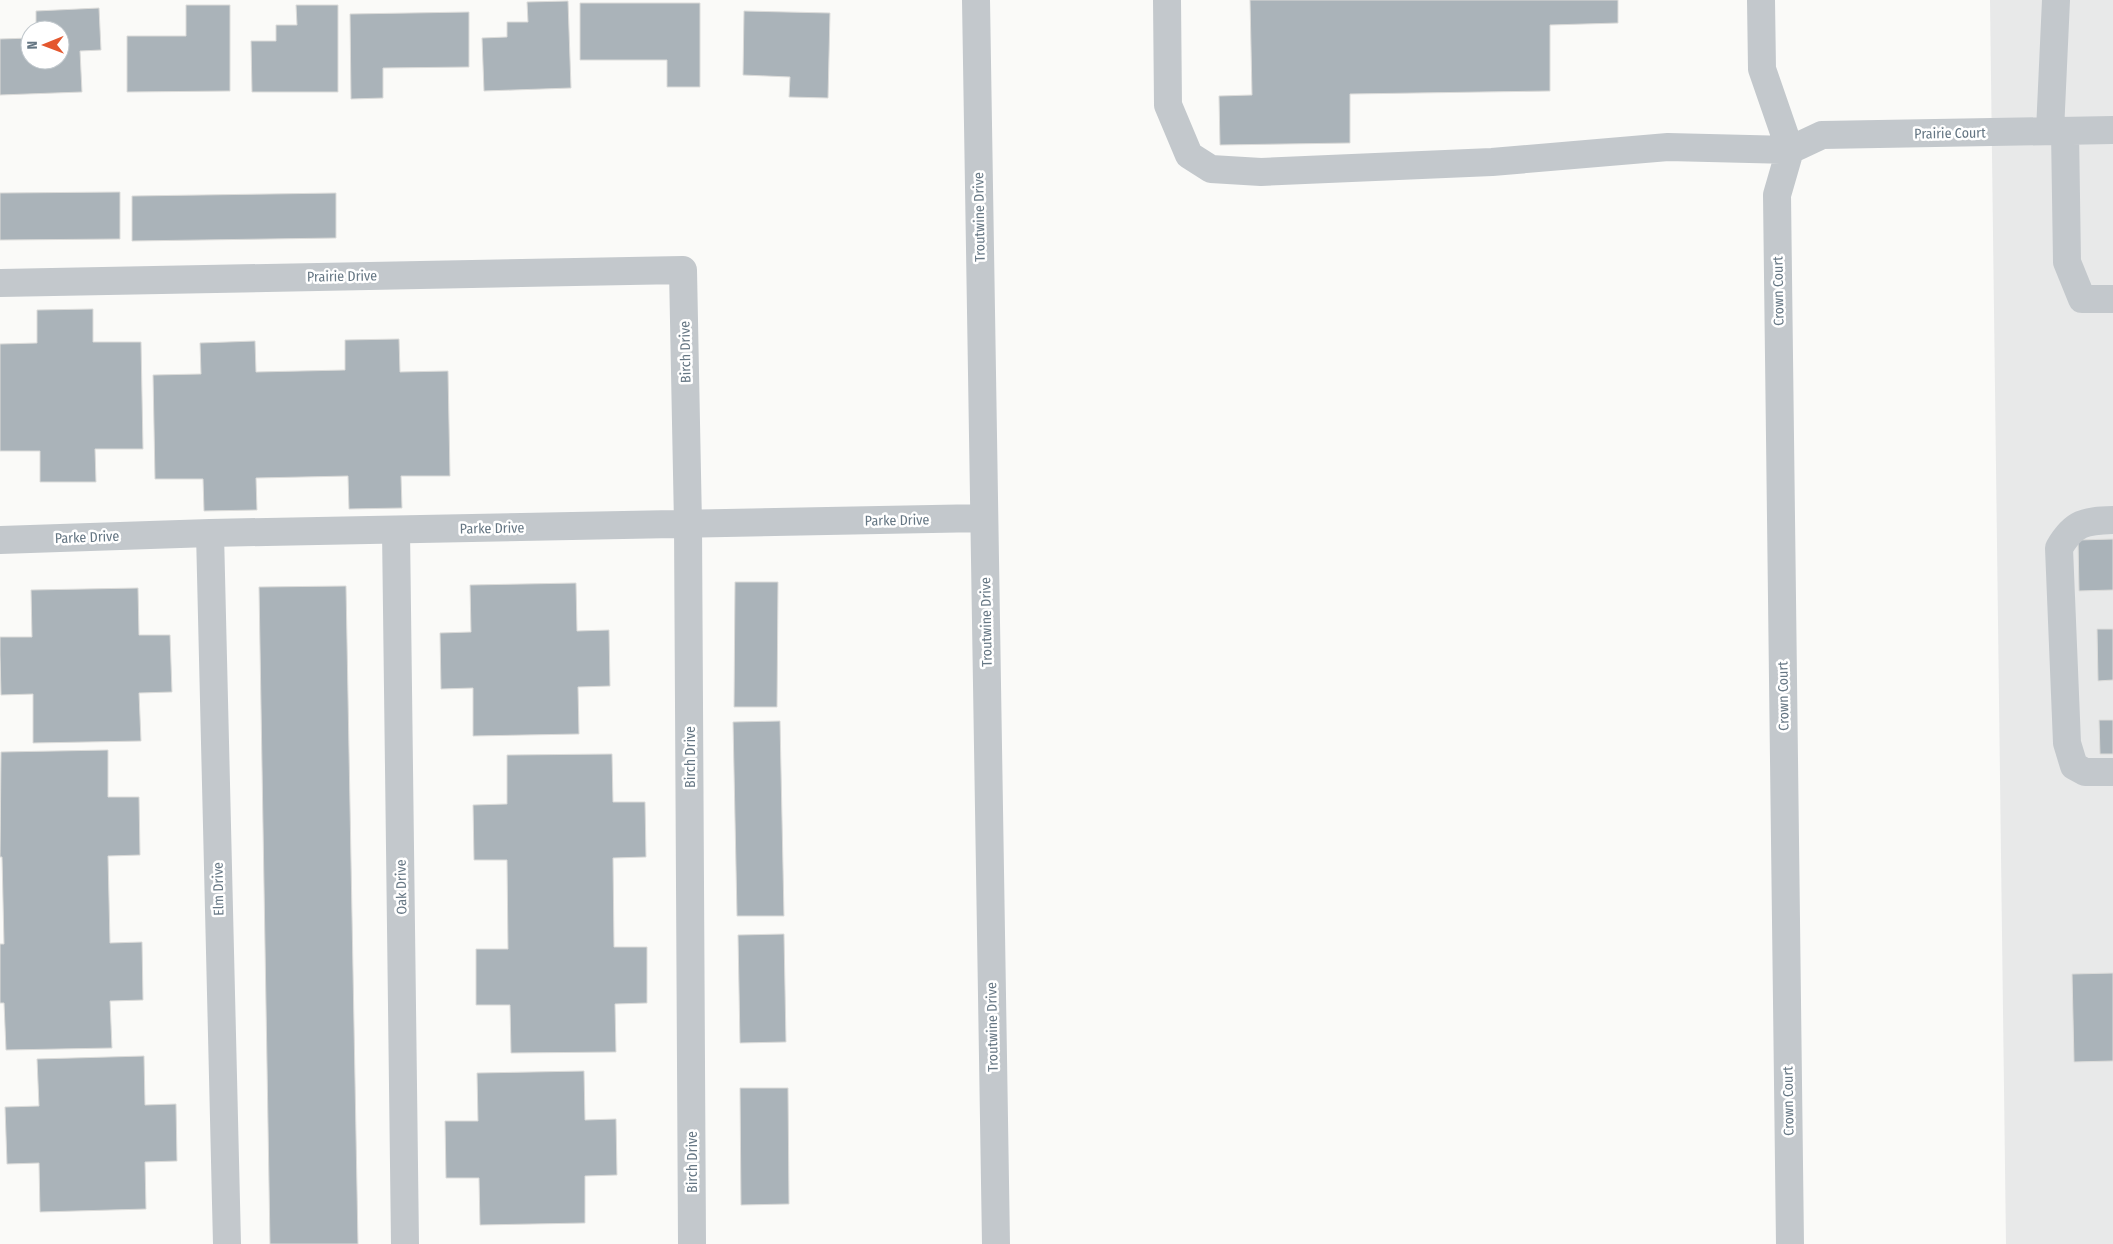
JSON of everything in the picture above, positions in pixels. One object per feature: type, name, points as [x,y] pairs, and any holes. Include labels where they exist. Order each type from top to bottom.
[{"type":"street","name":"Troutwine Drive","points":[[976,0],[996,1244]]},
{"type":"street","points":[[1167,0],[1168,105],[1188,155],[1211,169],[1261,172],[1492,162],[1668,147],[1790,150],[1762,69],[1761,0]]},
{"type":"street","points":[[2056,0],[2058,131],[2068,262],[2082,298],[2113,299]]},
{"type":"street","name":"Prairie Court","points":[[1790,150],[1822,135],[2113,130]]},
{"type":"street","name":"Crown Court","points":[[1790,150],[1777,195],[1790,1244]]},
{"type":"street","name":"Prairie Drive","points":[[0,283],[683,270]]},
{"type":"street","name":"Birch Drive","points":[[683,270],[688,524],[692,1244]]},
{"type":"street","name":"Parke Drive","points":[[0,540],[210,533],[984,518]]},
{"type":"street","points":[[2113,520],[2089,521],[2082,524],[2068,532],[2059,548],[2067,743],[2074,766],[2085,772],[2113,772]]},
{"type":"street","name":"Oak Drive","points":[[396,530],[406,1244]]},
{"type":"street","name":"Elm Drive","points":[[210,533],[226,1244]]},
{"type":"shaded area","points":[[1990,0],[2113,0],[2113,1244],[2006,1244]]},
{"type":"building","points":[[1250,0],[1618,0],[1618,23],[1550,25],[1550,91],[1350,94],[1350,143],[1220,145],[1219,96],[1252,95]]},
{"type":"building","points":[[568,1],[571,88],[484,91],[482,38],[507,37],[507,22],[528,22],[527,2]]},
{"type":"building","points":[[580,3],[700,3],[700,87],[667,87],[667,60],[580,60]]},
{"type":"building","points":[[186,5],[230,5],[230,91],[127,92],[127,36],[186,36]]},
{"type":"building","points":[[296,5],[338,5],[338,92],[252,92],[251,41],[276,41],[276,25],[297,25]]},
{"type":"building","points":[[99,8],[101,50],[80,51],[82,92],[0,95],[0,39],[20,38],[20,70],[70,70],[70,20],[36,20],[36,11]]},
{"type":"building","points":[[744,11],[830,13],[828,98],[789,97],[790,77],[743,75]]},
{"type":"building","points":[[469,12],[469,67],[383,68],[383,98],[351,99],[350,14]]},
{"type":"building","points":[[120,192],[120,239],[0,240],[0,193]]},
{"type":"building","points":[[336,193],[336,238],[132,241],[132,196]]},
{"type":"building","points":[[93,309],[93,342],[141,342],[143,449],[95,449],[96,482],[40,482],[40,451],[0,451],[0,344],[37,343],[37,310]]},
{"type":"building","points":[[399,339],[400,372],[448,371],[450,476],[401,476],[402,508],[349,509],[348,476],[256,478],[257,510],[204,511],[203,479],[155,479],[153,375],[201,374],[200,343],[255,341],[256,372],[345,370],[345,340]]},
{"type":"building","points":[[2113,539],[2113,590],[2079,591],[2078,540]]},
{"type":"building","points":[[735,582],[778,582],[777,707],[734,707]]},
{"type":"building","points":[[576,583],[577,631],[609,630],[610,686],[578,687],[579,734],[473,736],[473,688],[441,689],[440,633],[471,632],[470,585]]},
{"type":"building","points":[[346,586],[358,1244],[270,1244],[259,587]]},
{"type":"building","points":[[138,588],[139,635],[170,635],[172,692],[139,693],[141,741],[33,743],[33,694],[1,695],[0,655],[0,637],[32,637],[31,590]]},
{"type":"building","points":[[2097,629],[2113,629],[2113,680],[2098,681]]},
{"type":"building","points":[[2099,720],[2113,720],[2113,754],[2100,754]]},
{"type":"building","points":[[780,721],[784,916],[737,916],[733,722]]},
{"type":"building","points":[[108,750],[108,797],[139,797],[140,855],[108,856],[110,943],[142,942],[143,1000],[110,1001],[112,1048],[6,1050],[4,1003],[0,1003],[0,944],[4,944],[2,857],[0,857],[1,752]]},
{"type":"building","points":[[612,754],[613,802],[645,802],[646,857],[613,858],[614,947],[647,947],[647,1003],[615,1004],[616,1052],[511,1053],[510,1005],[476,1005],[476,949],[508,949],[507,860],[474,860],[473,805],[507,804],[507,755]]},
{"type":"building","points":[[784,934],[786,1042],[740,1043],[738,935]]},
{"type":"building","points":[[2113,973],[2113,1061],[2074,1062],[2072,974]]},
{"type":"building","points":[[144,1056],[145,1105],[176,1104],[177,1161],[145,1162],[146,1209],[40,1212],[39,1163],[7,1164],[5,1107],[39,1106],[37,1059]]},
{"type":"building","points":[[584,1071],[585,1120],[616,1119],[617,1175],[585,1176],[585,1223],[480,1225],[479,1178],[446,1178],[445,1121],[478,1121],[477,1073]]},
{"type":"building","points":[[740,1088],[788,1088],[789,1204],[741,1205]]}]
